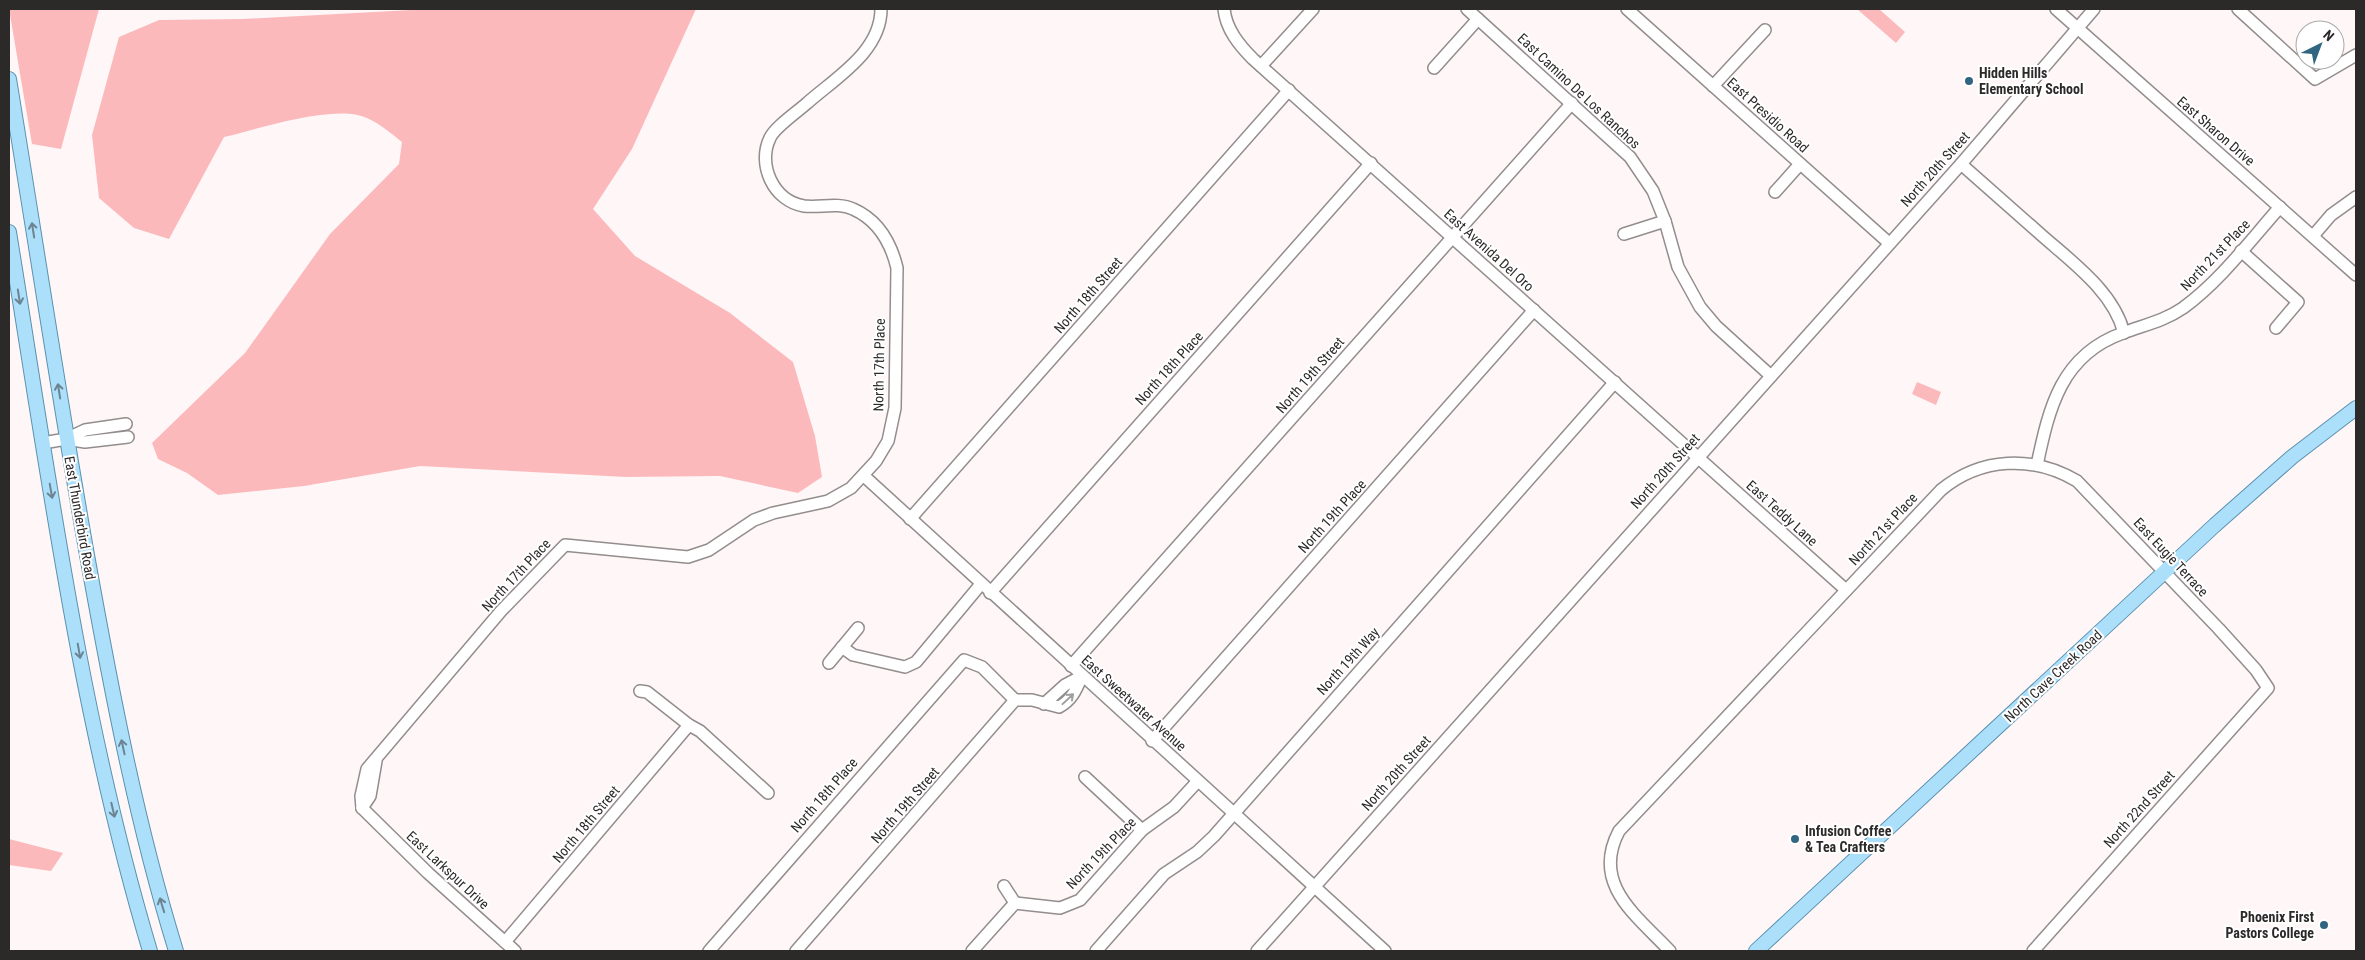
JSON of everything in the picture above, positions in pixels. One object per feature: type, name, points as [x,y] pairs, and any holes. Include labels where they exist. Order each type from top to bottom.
[{"type":"main road","name":"East Thunderbird Road","points":[[9,79],[66,439],[105,656],[130,782],[155,884],[176,951]]},
{"type":"main road","name":"East Thunderbird Road","points":[[9,232],[43,443],[97,743],[133,894],[150,951]]},
{"type":"main road","name":"North Cave Creek Road","points":[[1756,951],[2164,572],[2292,457],[2356,408]]},
{"type":"street","name":"North 17th Place","points":[[362,808],[370,796],[376,761],[501,611],[565,545],[688,557],[709,550],[754,520],[773,513],[828,501],[851,488],[864,476],[888,441],[895,408],[897,268],[892,246],[878,227],[852,208],[836,205],[802,206],[783,196],[769,180],[764,158],[770,136],[863,55],[876,33],[881,9]]},
{"type":"street","name":"East Avenida Del Oro","points":[[1224,9],[1229,28],[1240,46],[1261,66],[1615,382],[1697,458]]},
{"type":"street","points":[[1261,66],[1313,9]]},
{"type":"street","name":"East Camino De Los Ranchos","points":[[1467,9],[1623,149],[1642,171],[1665,221],[1678,267],[1700,307],[1716,326],[1771,376]]},
{"type":"street","name":"East Presidio Road","points":[[1627,9],[1889,242]]},
{"type":"street","name":"East Sharon Drive","points":[[2056,9],[2356,275]]},
{"type":"street","name":"North 20th Street","points":[[1257,951],[1960,164],[2094,9]]},
{"type":"street","points":[[2238,9],[2315,78],[2356,55]]},
{"type":"street","points":[[1434,68],[1478,19]]},
{"type":"street","points":[[1713,86],[1764,30]]},
{"type":"street","name":"North 18th Street","points":[[910,519],[1289,90]]},
{"type":"street","name":"North 19th Street","points":[[1071,666],[1572,103]]},
{"type":"street","name":"North 18th Place","points":[[990,592],[1371,163]]},
{"type":"street","points":[[1775,192],[1800,164]]},
{"type":"street","points":[[1960,164],[2092,282],[2111,304],[2121,320],[2124,333]]},
{"type":"street","points":[[2313,236],[2331,215],[2356,197]]},
{"type":"street","name":"North 21st Place","points":[[1670,951],[1617,894],[1611,880],[1609,863],[1612,845],[1619,830],[1941,490],[1954,479],[1969,471],[1986,466],[2013,462],[2038,465],[2050,409],[2061,383],[2086,354],[2124,333],[2141,329],[2181,310],[2200,294],[2280,207]]},
{"type":"street","points":[[1624,234],[1665,221]]},
{"type":"street","points":[[2241,251],[2298,302],[2276,328]]},
{"type":"street","name":"North 19th Place","points":[[1152,741],[1534,310]]},
{"type":"street","name":"North 19th Way","points":[[1096,951],[1164,874],[1197,852],[1233,814],[1615,382]]},
{"type":"street","points":[[43,443],[66,439],[85,430],[126,424]]},
{"type":"street","points":[[66,439],[85,442],[128,437]]},
{"type":"street","name":"East Teddy Lane","points":[[1697,458],[1846,590]]},
{"type":"street","name":"East Eugie Terrace","points":[[2038,465],[2061,472],[2077,481],[2256,670],[2268,688]]},
{"type":"street","name":"East Sweetwater Avenue","points":[[864,476],[1152,741],[1385,951]]},
{"type":"street","points":[[842,647],[853,655],[905,667],[916,662],[980,584]]},
{"type":"street","points":[[829,663],[858,628]]},
{"type":"street","name":"North 18th Place","points":[[709,951],[964,660],[982,666],[1015,700]]},
{"type":"street","points":[[1015,700],[1032,700],[1058,707],[1066,703],[1075,693],[1082,676]]},
{"type":"street","name":"North 22nd Street","points":[[2033,951],[2268,688]]},
{"type":"street","points":[[640,691],[647,692],[689,725],[700,731],[768,794]]},
{"type":"street","name":"North 19th Street","points":[[796,951],[1015,700]]},
{"type":"street","name":"North 18th Street","points":[[511,948],[689,725]]},
{"type":"street","points":[[1085,777],[1142,830]]},
{"type":"street","name":"North 19th Place","points":[[1015,903],[1060,908],[1080,900],[1142,830],[1174,807],[1197,782]]},
{"type":"street","name":"East Larkspur Drive","points":[[362,808],[428,874],[511,948]]},
{"type":"street","points":[[972,951],[1015,903],[1004,886]]},
{"type":"shaded area","points":[[9,9],[99,9],[61,149],[32,144]]},
{"type":"shaded area","points":[[429,9],[696,9],[632,149],[593,209],[635,256],[730,313],[793,362],[815,436],[822,477],[798,493],[720,476],[626,477],[420,466],[304,486],[218,495],[187,473],[158,459],[152,443],[245,353],[330,234],[399,164],[402,142],[367,118],[353,114],[317,115],[224,137],[169,239],[134,228],[99,198],[92,135],[119,37],[159,20],[243,19]]},
{"type":"shaded area","points":[[1857,9],[1879,9],[1905,32],[1896,43]]},
{"type":"shaded area","points":[[1917,382],[1941,392],[1936,405],[1912,394]]},
{"type":"shaded area","points":[[9,839],[63,853],[51,871],[9,865]]},
{"type":"place","name":"Hidden Hills Elementary School","points":[[1969,81]]},
{"type":"place","name":"Infusion Coffee & Tea Crafters","points":[[1795,839]]},
{"type":"place","name":"Phoenix First Pastors College","points":[[2324,925]]}]
